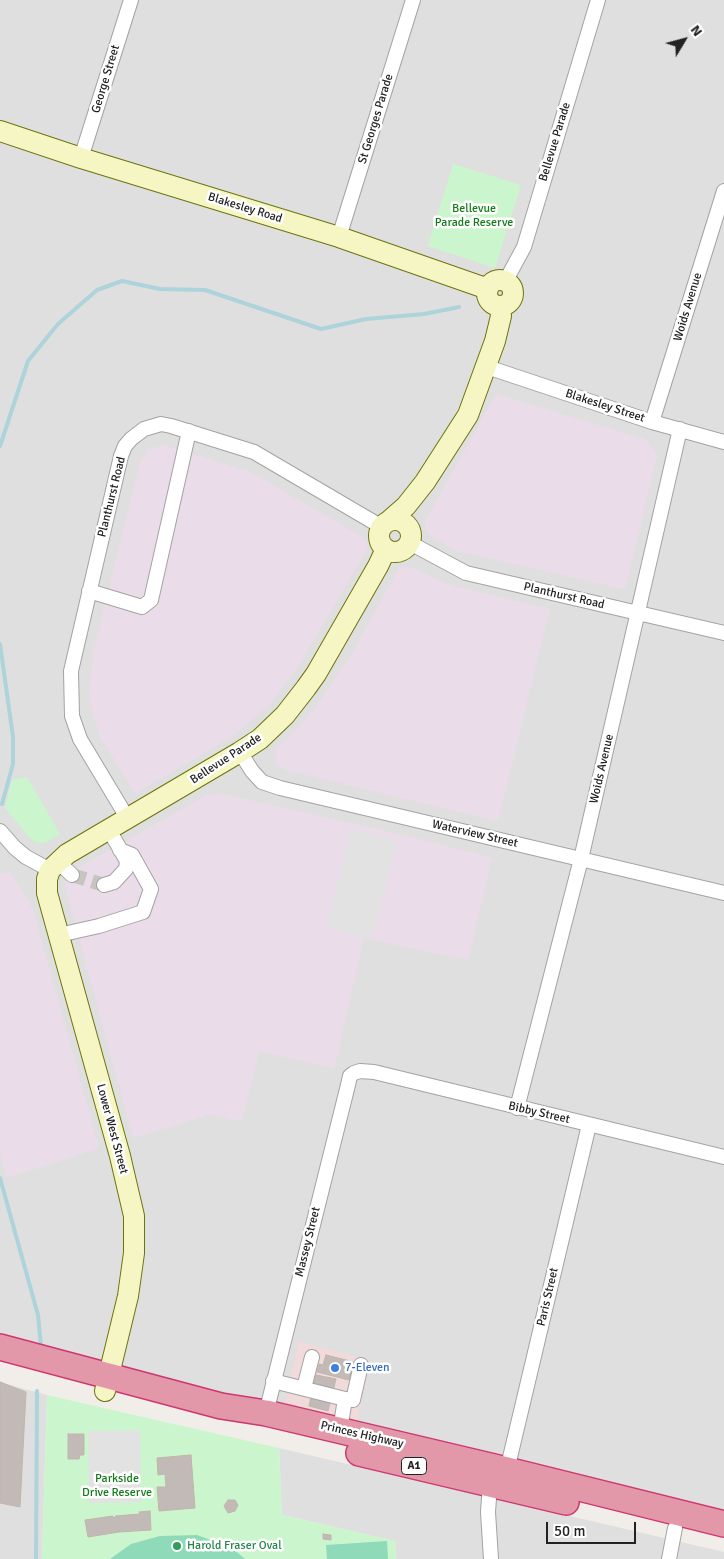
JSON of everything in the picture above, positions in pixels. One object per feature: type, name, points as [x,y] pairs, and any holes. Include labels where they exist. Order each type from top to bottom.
[{"type":"highway","name":"Princes Highway","points":[[0,1347],[106,1384],[498,1477],[724,1524]]},
{"type":"highway","name":"Princes Highway","points":[[0,1364],[266,1413],[340,1430],[675,1528],[724,1540]]},
{"type":"street","name":"George Street","points":[[81,158],[131,0]]},
{"type":"street","name":"St Georges Parade","points":[[339,237],[413,0]]},
{"type":"street","name":"Bellevue Parade","points":[[497,285],[524,247],[598,0]]},
{"type":"street","name":"Blakesley Road","points":[[0,131],[81,158],[497,285]]},
{"type":"street","name":"Woids Avenue","points":[[652,422],[724,191]]},
{"type":"street","points":[[425,482],[422,497],[413,520],[407,548],[399,552],[386,549],[379,538],[379,532],[406,506],[425,482],[468,415],[487,367],[501,316],[500,306],[508,303],[513,296],[511,287],[497,285]]},
{"type":"street","name":"Blakesley Street","points":[[487,367],[652,422],[724,442]]},
{"type":"street","name":"Planthurst Road","points":[[128,820],[80,739],[72,716],[71,671],[121,456],[125,446],[138,432],[161,424],[189,431],[254,452],[386,524]]},
{"type":"street","name":"Woids Avenue","points":[[517,1108],[581,859],[680,429]]},
{"type":"street","points":[[89,592],[142,607],[151,600],[189,431]]},
{"type":"street","points":[[386,524],[396,520],[403,522],[410,537]]},
{"type":"street","name":"Planthurst Road","points":[[410,537],[466,573],[724,633]]},
{"type":"street","name":"Bellevue Parade","points":[[60,869],[67,854],[128,820],[240,752],[260,739],[285,715],[306,688],[378,566],[386,549]]},
{"type":"street","name":"Waterview Street","points":[[240,752],[252,771],[262,782],[280,788],[724,893]]},
{"type":"street","points":[[104,885],[114,882],[126,870],[127,862],[109,830]]},
{"type":"street","points":[[0,831],[15,848],[26,856],[60,869]]},
{"type":"street","points":[[59,935],[99,926],[143,912],[151,889],[132,855],[120,850]]},
{"type":"street","name":"Lower West Street","points":[[60,869],[47,879],[47,893],[120,1156],[134,1216],[134,1253],[128,1296],[106,1384]]},
{"type":"street","name":"Bibby Street","points":[[354,1073],[360,1071],[374,1072],[724,1157]]},
{"type":"street","name":"Massey Street","points":[[266,1413],[350,1076],[354,1073]]},
{"type":"street","name":"Paris Street","points":[[491,1559],[488,1512],[589,1125]]},
{"type":"street","points":[[304,1388],[312,1356]]},
{"type":"street","points":[[273,1381],[353,1400],[361,1365]]},
{"type":"street","points":[[340,1430],[345,1398]]},
{"type":"street","points":[[669,1559],[675,1528]]},
{"type":"shaded area","points":[[0,0],[724,0],[724,1511],[203,1389],[0,1333]]},
{"type":"shaded area","points":[[496,394],[647,440],[657,456],[625,589],[457,551],[434,538],[425,530],[425,521]]},
{"type":"shaded area","points":[[163,445],[251,472],[364,538],[368,548],[296,670],[270,704],[233,736],[135,794],[100,737],[89,699],[93,654],[140,463],[148,449]]},
{"type":"shaded area","points":[[408,566],[449,585],[550,609],[498,821],[285,770],[275,763],[276,749],[315,708],[350,657],[399,568]]},
{"type":"shaded area","points":[[223,794],[420,839],[492,858],[468,960],[364,938],[334,1068],[259,1051],[242,1122],[212,1114],[133,1138],[64,883],[73,871],[207,795]]},
{"type":"shaded area","points":[[351,829],[397,841],[372,939],[327,927]]},
{"type":"shaded area","points":[[10,872],[33,910],[99,1148],[7,1178],[0,1154],[0,874]]},
{"type":"shaded area","name":"7-Eleven","points":[[299,1341],[371,1361],[356,1425],[284,1408]]},
{"type":"shaded area","points":[[0,1382],[47,1395],[42,1559],[0,1559]]},
{"type":"shaded area","points":[[140,1430],[141,1502],[89,1503],[88,1431]]},
{"type":"shaded area","points":[[279,1448],[724,1552],[724,1559],[396,1559],[395,1541],[282,1515]]},
{"type":"green space","name":"Bellevue Parade Reserve","points":[[453,164],[521,185],[495,268],[428,246]]},
{"type":"green space","points":[[27,777],[60,834],[44,843],[35,842],[31,839],[5,808],[12,780]]},
{"type":"green space","name":"Parkside Drive Reserve","points":[[47,1395],[279,1448],[282,1515],[395,1541],[396,1559],[42,1559]]},
{"type":"green space","name":"Harold Fraser Oval","points":[[197,1535],[232,1548],[245,1559],[110,1559],[131,1544],[160,1536]]},
{"type":"green space","points":[[387,1541],[388,1559],[327,1559],[326,1545]]},
{"type":"building","name":"7-Eleven","points":[[326,1355],[354,1362],[349,1380],[317,1372],[319,1364],[323,1365]]},
{"type":"building","name":"7-Eleven","points":[[316,1375],[336,1379],[328,1411],[309,1406]]},
{"type":"building","points":[[0,1382],[26,1392],[20,1507],[0,1503]]},
{"type":"building","points":[[68,1434],[84,1434],[84,1455],[80,1455],[79,1459],[68,1459]]},
{"type":"building","points":[[191,1455],[195,1508],[159,1511],[157,1487],[166,1487],[165,1474],[158,1475],[157,1458]]},
{"type":"building","points":[[228,1500],[235,1500],[238,1505],[235,1511],[228,1513],[224,1506]]},
{"type":"building","points":[[150,1511],[151,1530],[119,1532],[88,1537],[85,1520],[113,1516],[113,1518],[115,1516],[140,1514],[139,1512]]},
{"type":"building","points":[[323,1534],[331,1535],[331,1540],[323,1539]]},
{"type":"waterway","points":[[0,446],[28,361],[58,324],[97,290],[122,281],[160,289],[205,290],[321,329],[366,319],[424,314],[459,307]]},
{"type":"waterway","points":[[0,644],[13,737],[13,764],[2,804]]},
{"type":"waterway","points":[[0,1178],[38,1315],[41,1346]]},
{"type":"waterway","points":[[36,1559],[37,1391]]},
{"type":"tunnel","points":[[72,875],[104,885]]},
{"type":"place","name":"7-Eleven","points":[[335,1368]]},
{"type":"place","name":"Harold Fraser Oval","points":[[177,1546]]}]
